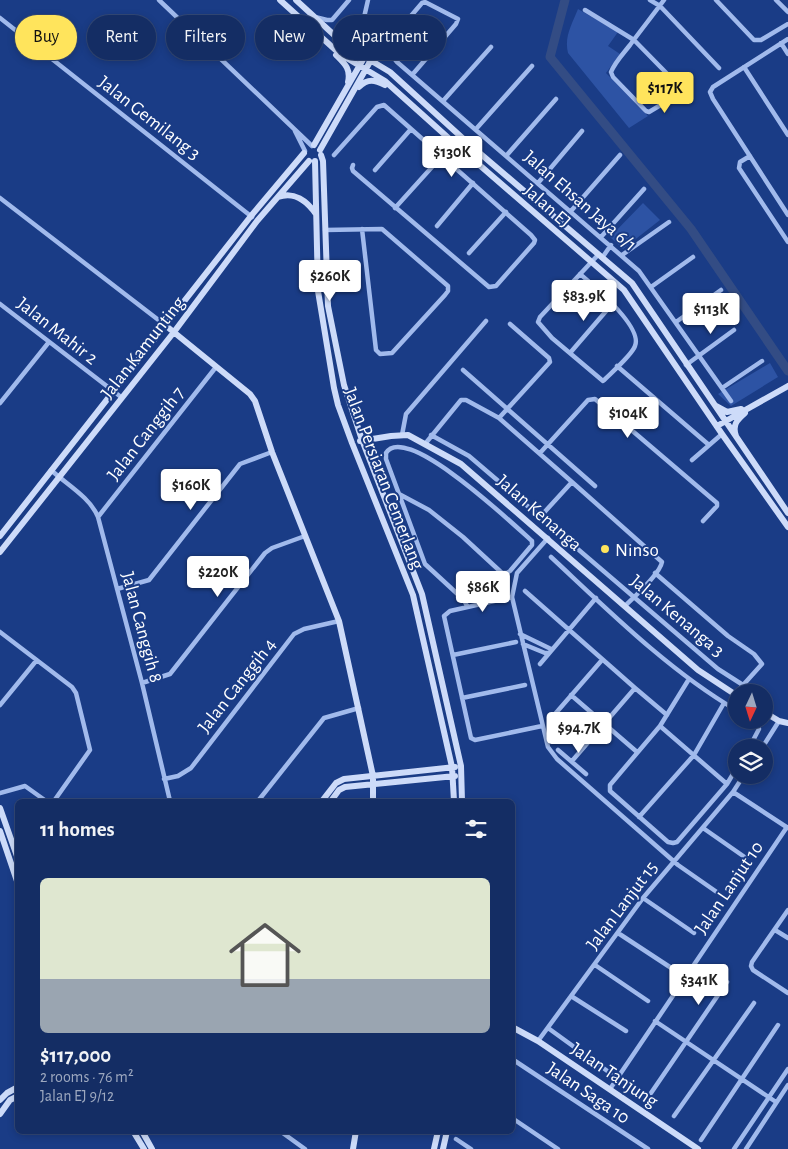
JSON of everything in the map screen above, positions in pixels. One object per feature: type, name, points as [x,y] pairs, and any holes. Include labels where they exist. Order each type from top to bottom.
[{"type":"main road","name":"Jalan EJ","points":[[280,0],[340,54],[381,78],[624,290],[788,527]]},
{"type":"main road","name":"Jalan EJ","points":[[296,0],[313,15]]},
{"type":"main road","name":"Jalan EJ","points":[[323,24],[333,34]]},
{"type":"main road","points":[[331,47],[350,71],[350,90],[318,159],[312,161],[306,158],[305,152],[308,146],[313,146],[350,90],[367,60]]},
{"type":"main road","name":"Jalan EJ","points":[[371,60],[390,72],[460,136],[635,287],[724,422],[788,513]]},
{"type":"main road","points":[[350,90],[371,80],[393,89]]},
{"type":"main road","points":[[313,146],[320,153]]},
{"type":"main road","name":"Jalan Kamunting","points":[[0,536],[251,216],[305,152]]},
{"type":"main road","name":"Jalan Persiaran Cemerlang","points":[[320,153],[323,161],[328,306],[344,386],[362,440],[422,594],[461,766],[462,799]]},
{"type":"main road","name":"Jalan Kamunting","points":[[1,547],[174,332],[257,221],[312,161]]},
{"type":"main road","name":"Jalan Persiaran Cemerlang","points":[[312,161],[316,215],[318,291],[334,388],[352,443],[414,595],[452,767],[454,799]]},
{"type":"main road","points":[[277,197],[287,195],[299,197],[308,204],[316,215]]},
{"type":"main road","points":[[165,325],[254,399],[304,536],[339,621],[373,776],[373,799]]},
{"type":"main road","points":[[717,426],[788,386]]},
{"type":"main road","points":[[712,402],[727,412],[751,407]]},
{"type":"main road","points":[[739,442],[734,430],[735,425],[751,407]]},
{"type":"main road","name":"Jalan Kenanga","points":[[352,443],[402,435],[414,437],[466,468],[704,675],[728,690]]},
{"type":"main road","points":[[773,717],[788,723]]},
{"type":"main road","points":[[324,799],[336,783],[344,779],[461,766]]},
{"type":"main road","points":[[332,799],[339,790],[345,787],[462,776]]},
{"type":"main road","points":[[0,808],[15,850]]},
{"type":"main road","points":[[0,831],[15,875]]},
{"type":"main road","name":"Jalan Tanjung","points":[[515,1029],[538,1041],[695,1148]]},
{"type":"main road","points":[[0,1100],[15,1089]]},
{"type":"main road","points":[[0,1112],[10,1100],[15,1098]]},
{"type":"main road","points":[[135,1134],[144,1149]]},
{"type":"main road","points":[[144,1134],[152,1149]]},
{"type":"main road","points":[[353,1149],[356,1134]]},
{"type":"main road","points":[[434,1149],[437,1134]]},
{"type":"main road","points":[[443,1149],[446,1134]]},
{"type":"street","points":[[158,0],[228,64],[295,131],[305,152]]},
{"type":"street","points":[[323,19],[332,20],[349,0]]},
{"type":"street","points":[[365,15],[368,0]]},
{"type":"street","points":[[650,0],[660,6],[720,68]]},
{"type":"street","points":[[585,10],[634,40],[684,91],[650,111],[646,111],[612,76],[612,68],[634,40],[660,6],[664,0]]},
{"type":"street","points":[[716,0],[756,41],[788,24]]},
{"type":"street","points":[[776,0],[788,12]]},
{"type":"street","name":"Jalan Ehsan Jaya 6/1","points":[[412,75],[456,24],[458,19],[423,3],[387,44],[386,47],[397,62],[412,75],[476,129],[622,255],[639,271],[731,400]]},
{"type":"street","name":"Jalan Gemilang 3","points":[[0,18],[257,221]]},
{"type":"street","points":[[788,39],[711,88],[710,92],[712,98],[788,215]]},
{"type":"street","points":[[781,43],[788,54]]},
{"type":"street","points":[[443,101],[491,47]]},
{"type":"street","points":[[476,129],[532,66]]},
{"type":"street","points":[[744,67],[788,135]]},
{"type":"street","points":[[506,156],[556,99]]},
{"type":"street","points":[[334,155],[377,107],[386,106],[533,236],[535,242],[496,286],[491,288],[485,285],[353,171],[353,165]]},
{"type":"street","points":[[375,170],[410,128]]},
{"type":"street","points":[[295,131],[299,132],[313,146]]},
{"type":"street","points":[[538,183],[582,131]]},
{"type":"street","points":[[395,208],[460,136]]},
{"type":"street","points":[[571,211],[620,155]]},
{"type":"street","points":[[750,156],[740,162],[739,168],[788,242]]},
{"type":"street","points":[[437,226],[473,183]]},
{"type":"street","points":[[601,237],[644,190]]},
{"type":"street","points":[[0,198],[165,325]]},
{"type":"street","points":[[469,254],[506,212]]},
{"type":"street","points":[[622,255],[669,222]]},
{"type":"street","points":[[324,230],[362,229],[382,229],[446,285],[448,289],[445,296],[392,353],[380,354],[376,350],[362,229]]},
{"type":"street","points":[[580,274],[613,303],[634,332],[636,339],[635,348],[604,381],[539,324],[539,318],[591,262],[600,257],[611,246]]},
{"type":"street","points":[[651,287],[692,257]]},
{"type":"street","points":[[676,322],[721,290]]},
{"type":"street","points":[[570,352],[613,303]]},
{"type":"street","name":"Jalan Mahir 2","points":[[0,304],[121,397]]},
{"type":"street","points":[[402,435],[406,414],[486,321]]},
{"type":"street","points":[[499,418],[550,362],[549,358],[510,324]]},
{"type":"street","points":[[686,365],[734,330]]},
{"type":"street","points":[[0,403],[49,342]]},
{"type":"street","points":[[722,388],[762,361]]},
{"type":"street","points":[[617,366],[709,445]]},
{"type":"street","name":"Jalan Canggih 7","points":[[98,517],[216,367]]},
{"type":"street","points":[[463,370],[595,486]]},
{"type":"street","points":[[540,453],[588,400],[593,398],[717,502],[717,506],[703,522]]},
{"type":"street","points":[[425,444],[461,400],[466,400],[499,418],[660,560],[662,564],[656,573],[625,606]]},
{"type":"street","points":[[692,460],[722,434]]},
{"type":"street","name":"Jalan Kenanga 3","points":[[431,435],[469,456],[718,669],[741,684]]},
{"type":"street","points":[[399,494],[428,510],[463,537],[502,573],[507,574],[532,543],[458,477],[411,449],[396,447],[387,451],[386,459],[399,494],[425,564],[464,600],[467,606]]},
{"type":"street","points":[[117,589],[149,580],[240,464],[272,452]]},
{"type":"street","name":"Jalan Canggih 8","points":[[50,470],[90,502],[98,517],[142,683],[169,799]]},
{"type":"street","points":[[531,524],[572,482]]},
{"type":"street","points":[[142,683],[170,674],[265,553],[272,548],[304,536]]},
{"type":"street","points":[[548,538],[517,573],[512,596],[545,741],[552,754],[674,861],[721,895]]},
{"type":"street","points":[[551,557],[689,679],[728,705]]},
{"type":"street","points":[[494,601],[491,586],[502,573]]},
{"type":"street","points":[[656,573],[728,636],[754,654],[762,664],[744,684]]},
{"type":"street","points":[[525,591],[667,715]]},
{"type":"street","points":[[512,596],[448,611],[445,614],[444,620],[473,740],[542,726]]},
{"type":"street","points":[[540,664],[596,598]]},
{"type":"street","name":"Jalan Canggih 4","points":[[164,779],[178,776],[190,770],[294,634],[304,629],[339,621]]},
{"type":"street","points":[[0,632],[72,687],[76,693],[90,750],[55,799]]},
{"type":"street","points":[[520,634],[550,651]]},
{"type":"street","points":[[453,656],[516,642]]},
{"type":"street","points":[[523,644],[545,653],[550,651]]},
{"type":"street","points":[[550,716],[553,716],[602,660]]},
{"type":"street","points":[[0,705],[36,661]]},
{"type":"street","points":[[660,726],[727,784],[676,842],[668,842],[639,817],[610,791],[610,784],[660,726],[689,679]]},
{"type":"street","points":[[462,698],[525,685]]},
{"type":"street","points":[[572,762],[635,688]]},
{"type":"street","points":[[571,695],[637,752]]},
{"type":"street","points":[[639,817],[694,755],[724,703]]},
{"type":"street","points":[[260,799],[324,718],[359,708]]},
{"type":"street","points":[[768,739],[779,721]]},
{"type":"street","points":[[558,750],[586,774]]},
{"type":"street","name":"Jalan Lanjut 15","points":[[538,1041],[642,898],[738,784]]},
{"type":"street","points":[[0,793],[25,786],[43,799]]},
{"type":"street","points":[[733,792],[787,827]]},
{"type":"street","name":"Jalan Lanjut 10","points":[[610,1089],[787,827]]},
{"type":"street","points":[[703,828],[746,858]]},
{"type":"street","points":[[642,898],[694,933]]},
{"type":"street","points":[[788,910],[752,962],[753,970],[788,993]]},
{"type":"street","points":[[775,930],[788,938]]},
{"type":"street","points":[[618,933],[685,977]]},
{"type":"street","points":[[595,965],[648,1001]]},
{"type":"street","points":[[651,1094],[727,982]]},
{"type":"street","points":[[571,996],[626,1031]]},
{"type":"street","points":[[674,1116],[754,1003]]},
{"type":"street","points":[[655,1021],[776,1102]]},
{"type":"street","points":[[701,1140],[778,1025]]},
{"type":"street","points":[[548,1028],[617,1078]]},
{"type":"street","name":"Jalan Saga 10","points":[[515,1061],[648,1149]]},
{"type":"street","points":[[734,1149],[788,1069]]},
{"type":"street","points":[[746,1149],[788,1084]]},
{"type":"street","points":[[515,1120],[558,1149]]},
{"type":"street","points":[[284,1134],[306,1149]]},
{"type":"street","points":[[456,1139],[471,1149]]},
{"type":"shaded area","points":[[578,9],[618,32],[608,46],[620,54],[606,73],[648,116],[629,128],[568,53],[568,36]]},
{"type":"shaded area","points":[[643,203],[660,220],[623,249],[610,237]]},
{"type":"shaded area","points":[[770,363],[778,377],[731,406],[718,394]]},
{"type":"waterway","points":[[565,0],[550,57],[691,229],[788,371]]},
{"type":"place","name":"Ninso","points":[[605,549]]}]
